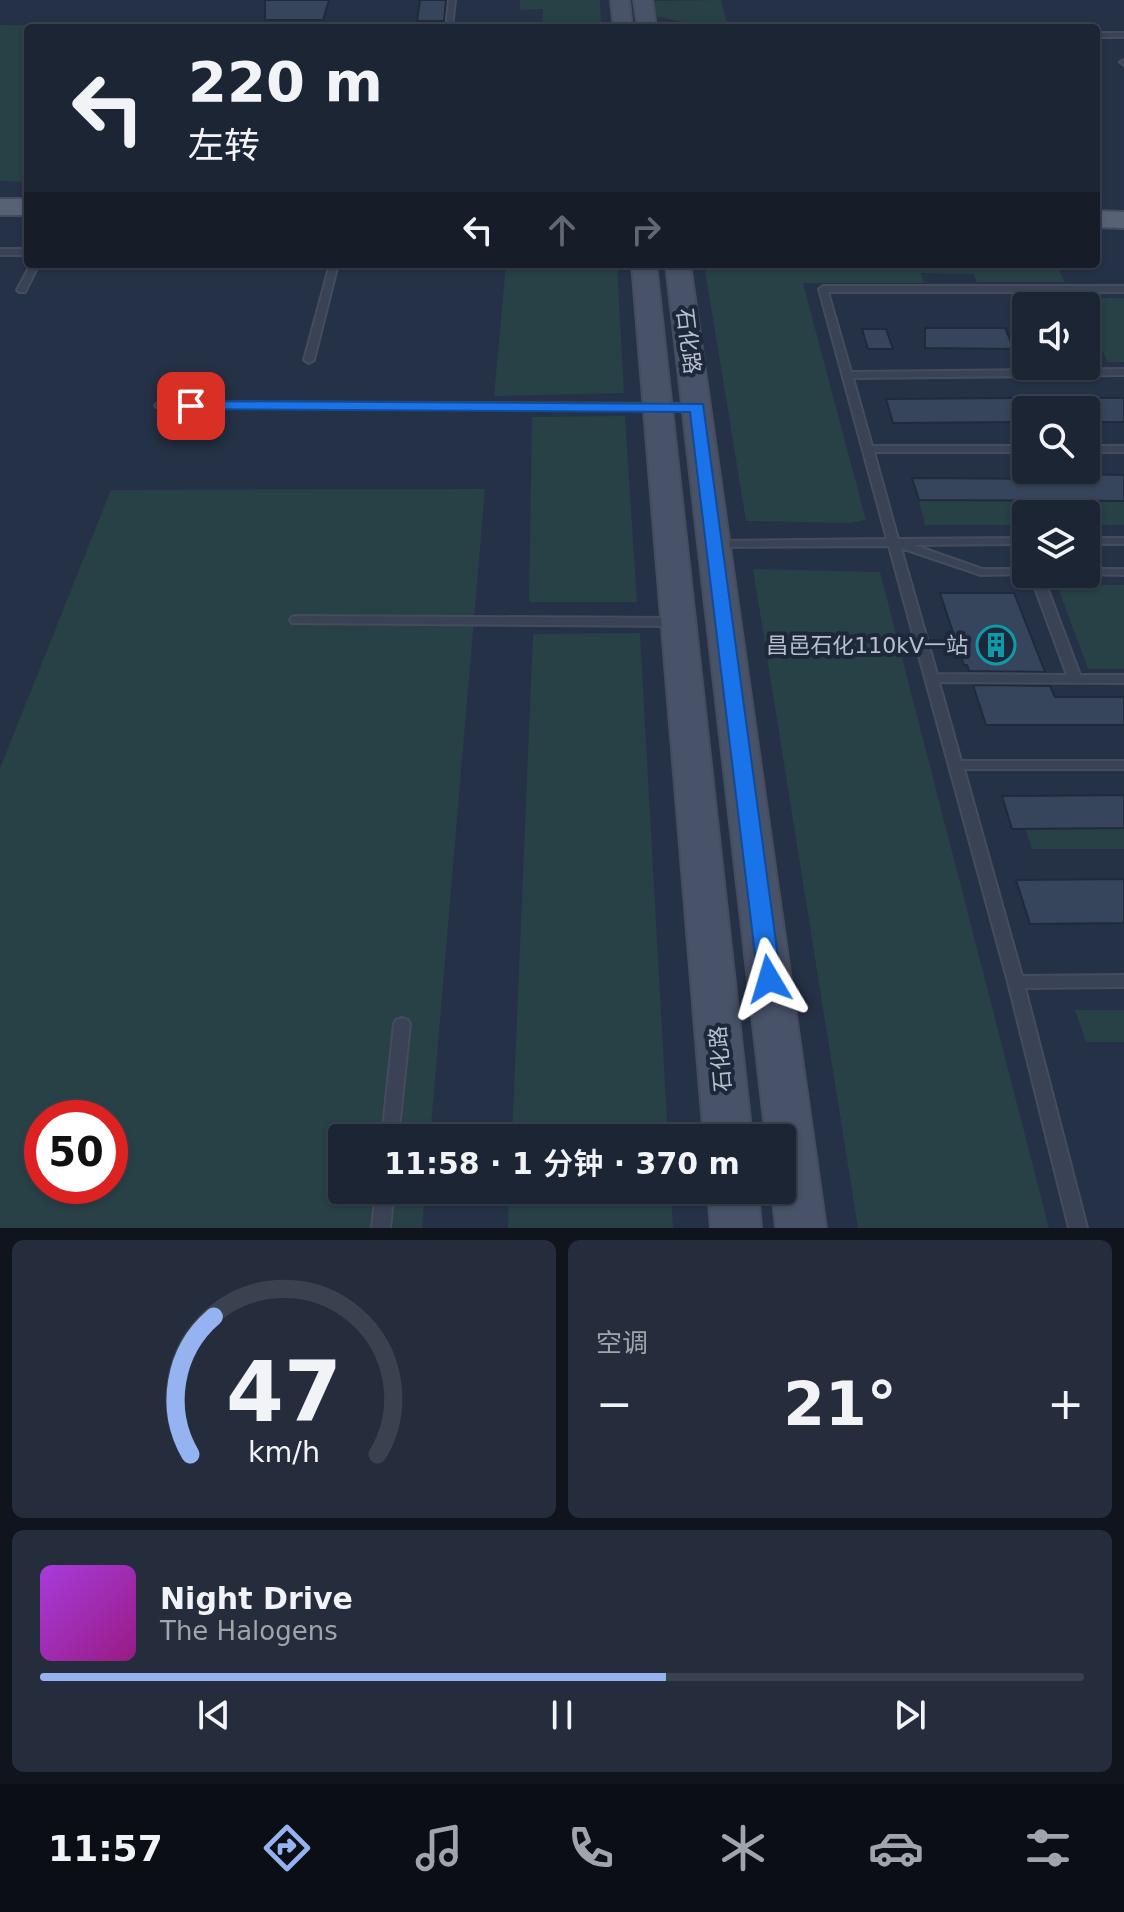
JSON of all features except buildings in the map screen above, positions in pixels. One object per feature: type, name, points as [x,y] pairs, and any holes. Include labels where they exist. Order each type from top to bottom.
[{"type":"main road","points":[[620,0],[623,24]]},
{"type":"main road","points":[[643,0],[646,24]]},
{"type":"main road","points":[[0,207],[24,207]]},
{"type":"main road","points":[[1100,208],[1124,208]]},
{"type":"main road","points":[[0,219],[24,219]]},
{"type":"main road","points":[[1100,219],[1124,220]]},
{"type":"main road","name":"石化路","points":[[644,268],[727,1124]]},
{"type":"main road","name":"石化路","points":[[679,268],[801,1228]]},
{"type":"main road","points":[[734,1204],[736,1228]]},
{"type":"lane","points":[[449,24],[452,0]]},
{"type":"lane","points":[[1100,35],[1124,35]]},
{"type":"lane","points":[[0,252],[24,252]]},
{"type":"lane","points":[[22,290],[33,268]]},
{"type":"lane","points":[[309,360],[333,268]]},
{"type":"lane","points":[[1078,1228],[1016,982],[823,289],[1124,289]]},
{"type":"lane","points":[[846,375],[1124,372]]},
{"type":"lane","points":[[160,405],[697,407]]},
{"type":"lane","points":[[867,449],[1012,449]]},
{"type":"lane","points":[[1100,449],[1124,449]]},
{"type":"lane","points":[[715,544],[1012,541]]},
{"type":"lane","points":[[1100,541],[1124,541]]},
{"type":"lane","points":[[892,542],[981,572],[1012,572]]},
{"type":"lane","points":[[1100,572],[1124,572]]},
{"type":"lane","points":[[1041,588],[1075,679]]},
{"type":"lane","points":[[296,620],[679,622]]},
{"type":"lane","points":[[931,678],[1124,679]]},
{"type":"lane","points":[[955,765],[1124,765]]},
{"type":"lane","points":[[1016,982],[1124,981]]},
{"type":"lane","points":[[391,1124],[402,1024]]},
{"type":"lane","points":[[381,1228],[384,1204]]},
{"type":"green space","points":[[520,0],[600,0],[601,24],[542,24],[543,9],[520,10]]},
{"type":"green space","points":[[721,0],[727,24],[693,24],[645,14],[643,1]]},
{"type":"green space","points":[[0,25],[24,25],[24,182],[0,181]]},
{"type":"green space","points":[[506,268],[617,268],[624,393],[494,396]]},
{"type":"green space","points":[[705,268],[1058,268],[1065,282],[977,282],[973,274],[921,273],[924,283],[803,283],[866,520],[849,523],[746,521]]},
{"type":"green space","points":[[1100,298],[1124,298],[1124,362],[1108,362],[1100,346]]},
{"type":"green space","points":[[625,416],[637,602],[529,602],[532,417]]},
{"type":"green space","points":[[485,489],[431,1124],[328,1124],[328,1204],[424,1204],[422,1228],[0,1228],[0,768],[111,490]]},
{"type":"green space","points":[[919,500],[1012,500],[1012,525],[925,525]]},
{"type":"green space","points":[[1100,501],[1124,501],[1124,525],[1100,525]]},
{"type":"green space","points":[[753,569],[880,572],[1049,1228],[858,1228]]},
{"type":"green space","points":[[1124,585],[1124,669],[1088,669],[1058,588]]},
{"type":"green space","points":[[640,633],[667,1124],[513,1124],[533,634]]},
{"type":"green space","points":[[1025,828],[1124,828],[1124,849],[1032,849]]},
{"type":"green space","points":[[1075,1010],[1124,1010],[1124,1042],[1086,1042]]},
{"type":"green space","points":[[509,1204],[672,1204],[673,1228],[508,1228]]},
{"type":"place","name":"昌邑石化110kV一站","points":[[996,645]]},
{"type":"route","points":[[191,406],[697,407],[769,979]]}]
